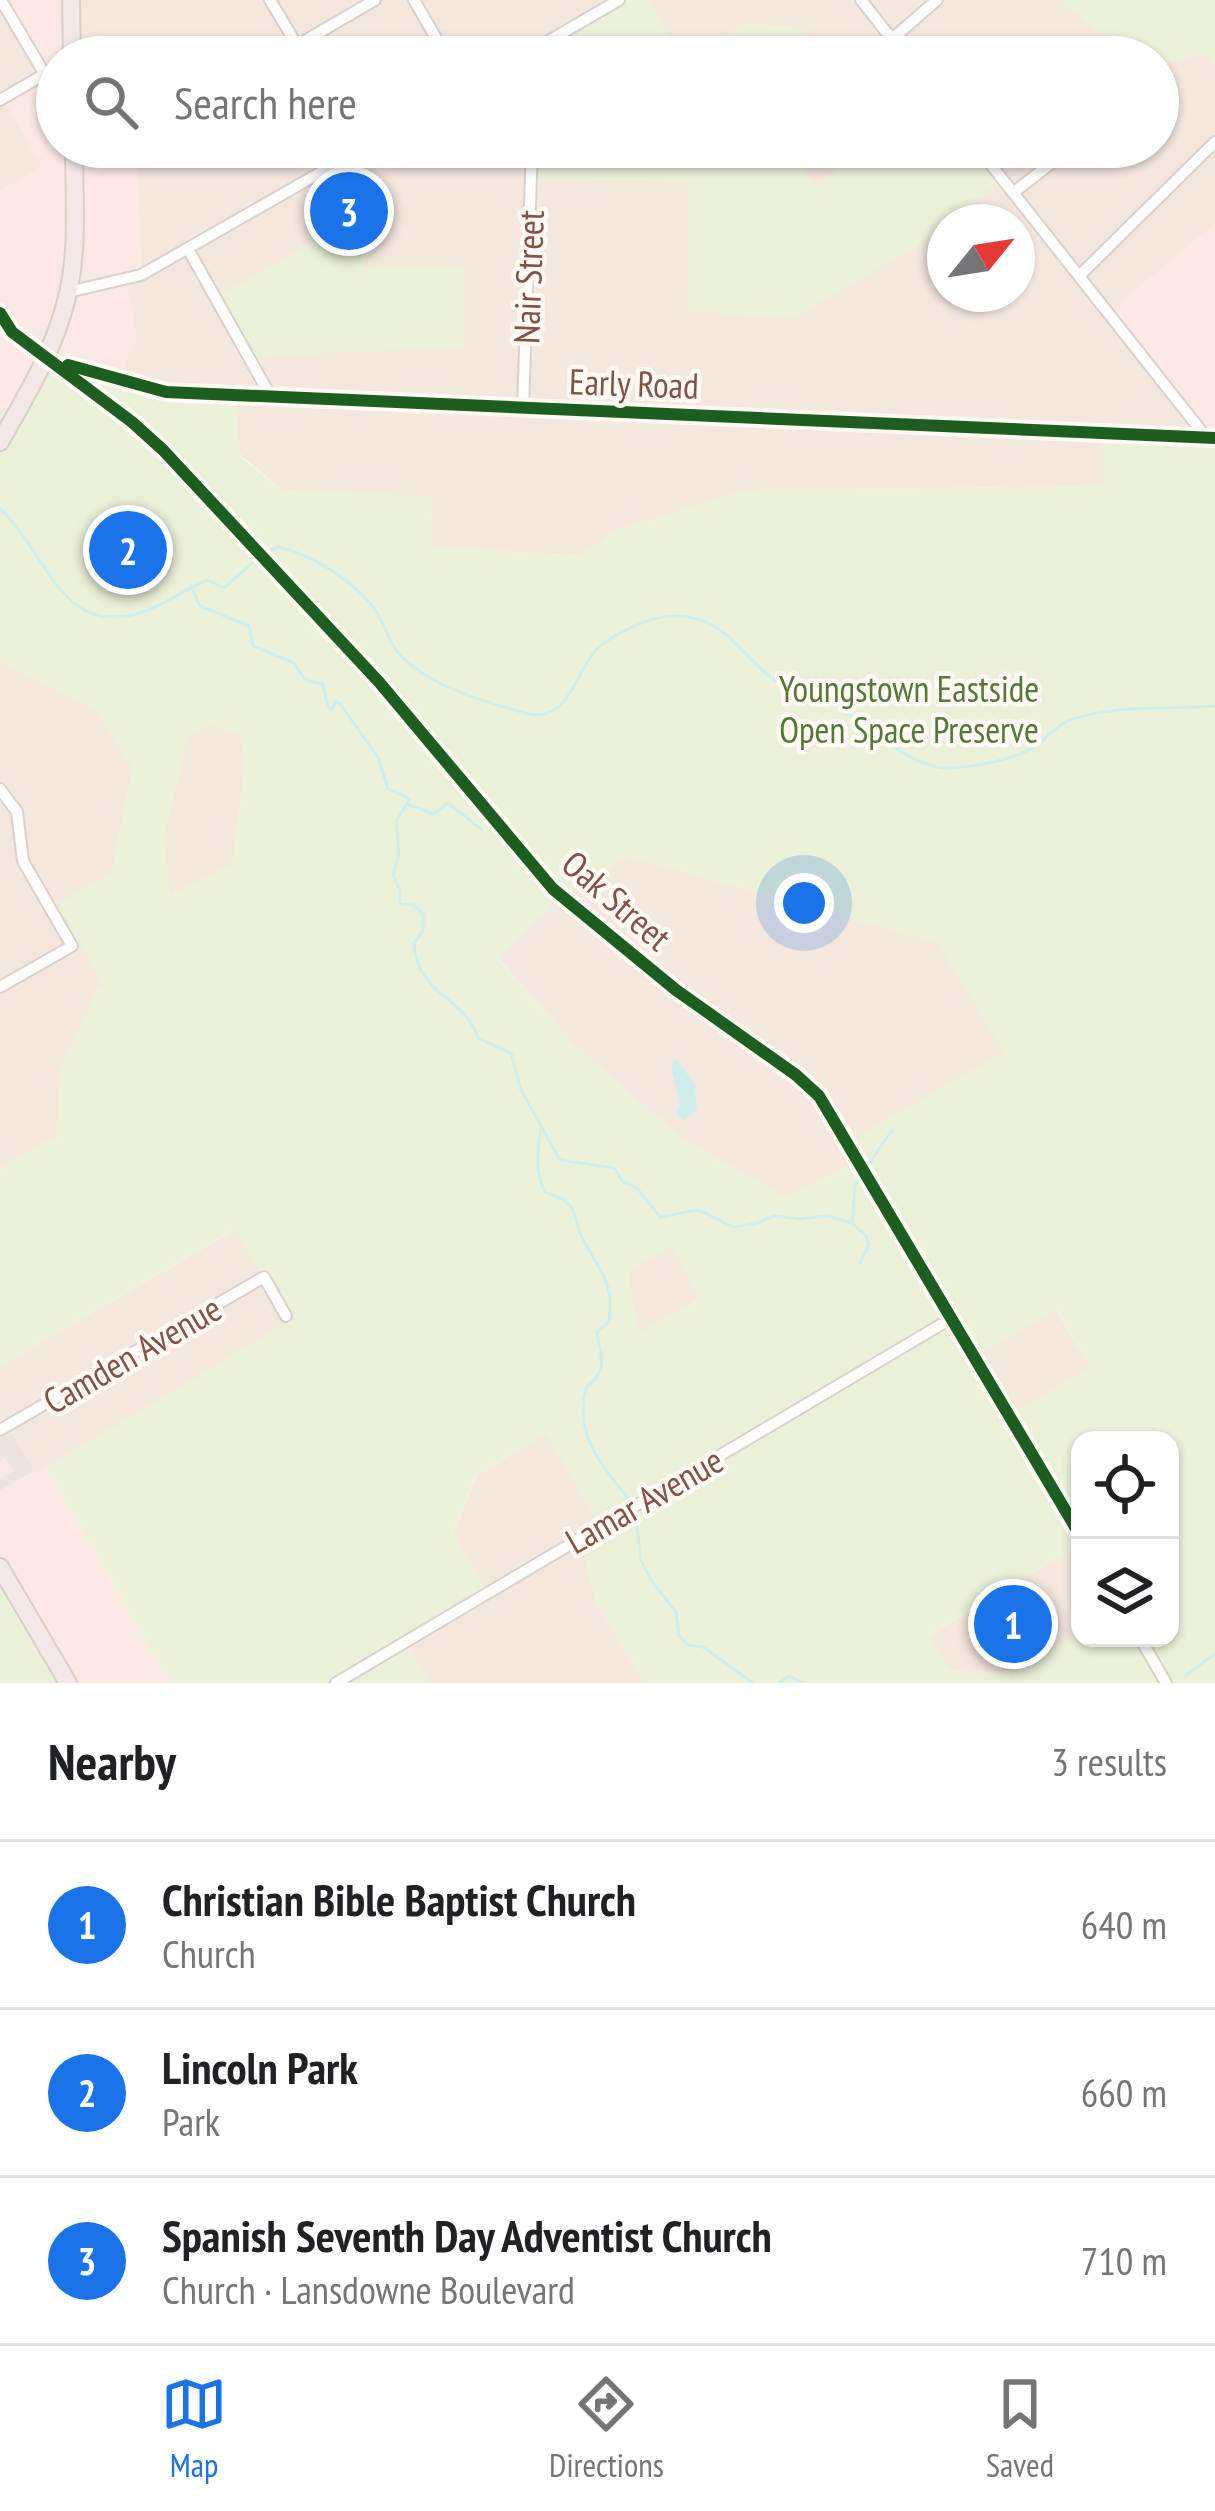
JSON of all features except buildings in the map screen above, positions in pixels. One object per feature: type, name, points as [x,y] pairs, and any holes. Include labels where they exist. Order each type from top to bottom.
[{"type":"highway","points":[[71,0],[72,36]]},
{"type":"highway","points":[[0,442],[50,359],[68,292],[74,168]]},
{"type":"highway","points":[[0,1567],[68,1683]]},
{"type":"street","points":[[2,0],[36,60]]},
{"type":"street","points":[[71,0],[81,0]]},
{"type":"street","points":[[270,0],[291,36]]},
{"type":"street","points":[[322,36],[375,0]]},
{"type":"street","points":[[414,0],[435,36]]},
{"type":"street","points":[[563,36],[620,0]]},
{"type":"street","points":[[861,0],[890,36]]},
{"type":"street","points":[[896,36],[938,0]]},
{"type":"street","points":[[0,100],[36,79]]},
{"type":"street","points":[[1079,276],[1215,142]]},
{"type":"street","points":[[68,292],[125,281],[326,168]]},
{"type":"street","name":"Nair Street","points":[[524,408],[531,168]]},
{"type":"street","points":[[993,168],[1210,438]]},
{"type":"street","points":[[1013,193],[1045,168]]},
{"type":"street","points":[[188,249],[271,397]]},
{"type":"street","name":"Oak Street","points":[[0,313],[12,332],[132,422],[199,487],[379,682],[553,889],[676,990],[808,1084],[849,1141],[1071,1520]]},
{"type":"street","name":"Early Road","points":[[50,359],[166,392],[1210,438]]},
{"type":"street","points":[[0,789],[16,812],[23,861],[71,946],[0,987]]},
{"type":"street","name":"Camden Avenue","points":[[0,1430],[264,1277],[286,1316]]},
{"type":"street","name":"Lamar Avenue","points":[[336,1683],[952,1318]]},
{"type":"street","points":[[1145,1647],[1166,1683]]},
{"type":"shaded area","points":[[0,0],[36,61],[36,168],[40,168],[0,191]]},
{"type":"shaded area","points":[[1,0],[72,0],[72,36],[36,36],[36,60]]},
{"type":"shaded area","points":[[71,0],[1060,0],[1103,36],[72,36]]},
{"type":"shaded area","points":[[1204,53],[1215,65],[1215,224],[1108,313],[1206,437],[1104,486],[748,490],[614,531],[582,556],[432,547],[431,497],[282,490],[166,392],[118,380],[137,335],[125,281],[141,274],[138,168],[1179,168],[1179,60]]},
{"type":"shaded area","points":[[36,79],[36,156],[3,98]]},
{"type":"shaded area","points":[[40,168],[138,168],[141,275],[125,281],[137,335],[118,380],[0,412],[0,191]]},
{"type":"shaded area","points":[[1215,224],[1215,438],[1206,437],[1108,313]]},
{"type":"shaded area","points":[[0,661],[96,710],[132,767],[210,724],[239,735],[246,758],[233,864],[105,986],[61,1069],[57,1136],[0,1169]]},
{"type":"shaded area","points":[[627,856],[939,943],[1005,1052],[850,1141],[859,1159],[786,1198],[682,1139],[573,1044],[498,958],[562,897]]},
{"type":"shaded area","points":[[236,1229],[290,1322],[36,1474],[0,1430],[0,1366]]},
{"type":"shaded area","points":[[672,1246],[701,1298],[638,1334],[628,1271]]},
{"type":"shaded area","points":[[1056,1309],[1090,1367],[1010,1417],[975,1357]]},
{"type":"shaded area","points":[[7,1426],[36,1474],[46,1468],[170,1683],[68,1683],[8,1581],[0,1586],[0,1430]]},
{"type":"shaded area","points":[[12,1433],[34,1471],[0,1490],[0,1479],[14,1471],[6,1458],[0,1461],[0,1440]]},
{"type":"shaded area","points":[[547,1433],[601,1526],[595,1600],[645,1683],[429,1683],[405,1642],[487,1593],[453,1533],[477,1475]]},
{"type":"shaded area","points":[[1071,1549],[1071,1638],[1014,1673],[949,1670],[928,1636]]},
{"type":"green space","points":[[619,0],[649,0],[669,36],[578,36],[573,27]]},
{"type":"green space","points":[[1060,0],[1215,0],[1215,65],[1204,53],[1179,60],[1179,36],[1103,36]]},
{"type":"green space","points":[[749,22],[803,29],[808,36],[724,36]]},
{"type":"green space","points":[[531,168],[803,168],[816,186],[838,168],[993,168],[1002,179],[971,204],[927,204],[927,240],[792,319],[687,311],[689,181],[531,179]]},
{"type":"green space","points":[[366,212],[366,268],[465,266],[463,348],[248,356],[215,298]]},
{"type":"green space","name":"Youngstown Eastside Open Space Preserve","points":[[45,356],[151,389],[236,395],[240,457],[282,490],[431,496],[433,547],[581,556],[614,531],[748,490],[1103,486],[1103,433],[1215,438],[1215,1683],[645,1683],[595,1600],[579,1539],[600,1525],[546,1434],[476,1475],[453,1533],[488,1592],[405,1642],[429,1683],[170,1683],[46,1468],[289,1321],[235,1229],[0,1366],[0,1169],[57,1136],[61,1069],[97,990],[104,986],[79,943],[72,946],[49,908],[111,874],[132,768],[96,710],[0,661],[0,412],[19,409]],"holes":[[[210,724],[239,735],[246,758],[233,864],[170,895],[164,838],[188,736]],[[627,856],[938,943],[1004,1052],[849,1141],[859,1159],[786,1198],[682,1139],[573,1044],[498,959],[562,897]],[[672,1247],[700,1299],[639,1333],[628,1271]],[[1057,1309],[1090,1367],[1011,1416],[975,1357]]]},
{"type":"green space","points":[[8,1581],[68,1683],[0,1683],[0,1586]]},
{"type":"water","points":[[676,1058],[695,1085],[697,1109],[684,1120],[676,1115],[680,1102],[671,1068]]},
{"type":"waterway","points":[[0,509],[72,602],[91,613],[113,617],[149,610],[208,580],[224,588],[261,555],[278,547],[303,555],[361,594],[375,609],[397,651],[414,668],[460,692],[525,713],[540,715],[562,704],[606,641],[645,622],[674,616],[720,630],[777,682],[836,706],[931,766],[979,765],[1015,756],[1065,722],[1088,715],[1215,706]]},
{"type":"waterway","points":[[191,586],[200,606],[249,626],[253,646],[294,663],[305,680],[323,684],[328,707],[332,709],[336,701],[341,705],[378,757],[388,789],[410,799],[396,821],[399,854],[393,875],[400,904],[414,905],[423,914],[423,931],[414,943],[417,960],[423,974],[463,1013],[478,1038],[511,1053],[521,1090],[560,1160],[614,1168],[660,1217],[698,1210],[733,1227],[773,1216],[827,1216],[852,1223],[869,1245],[860,1263]]},
{"type":"waterway","points":[[407,804],[434,814],[448,803],[482,830]]},
{"type":"waterway","points":[[541,1129],[538,1161],[545,1192],[572,1209],[610,1297],[608,1323],[597,1332],[601,1368],[587,1386],[583,1418],[599,1460],[628,1498]]},
{"type":"waterway","points":[[866,1168],[892,1130]]},
{"type":"waterway","points":[[852,1223],[860,1176]]},
{"type":"waterway","points":[[635,1512],[641,1560],[676,1612],[679,1636],[753,1683]]},
{"type":"waterway","points":[[1185,1676],[1215,1654]]},
{"type":"waterway","points":[[779,1683],[789,1676],[803,1683]]},
{"type":"cycle path","points":[[0,313],[12,332],[163,450],[379,682],[553,889],[676,990],[819,1096],[1071,1520]]},
{"type":"cycle path","points":[[68,365],[166,392],[1215,438]]},
{"type":"place","name":"Spanish Seventh Day Adventist Church","points":[[349,211]]},
{"type":"place","name":"Lincoln Park","points":[[128,550]]},
{"type":"place","name":"Christian Bible Baptist Church","points":[[1013,1624]]}]
